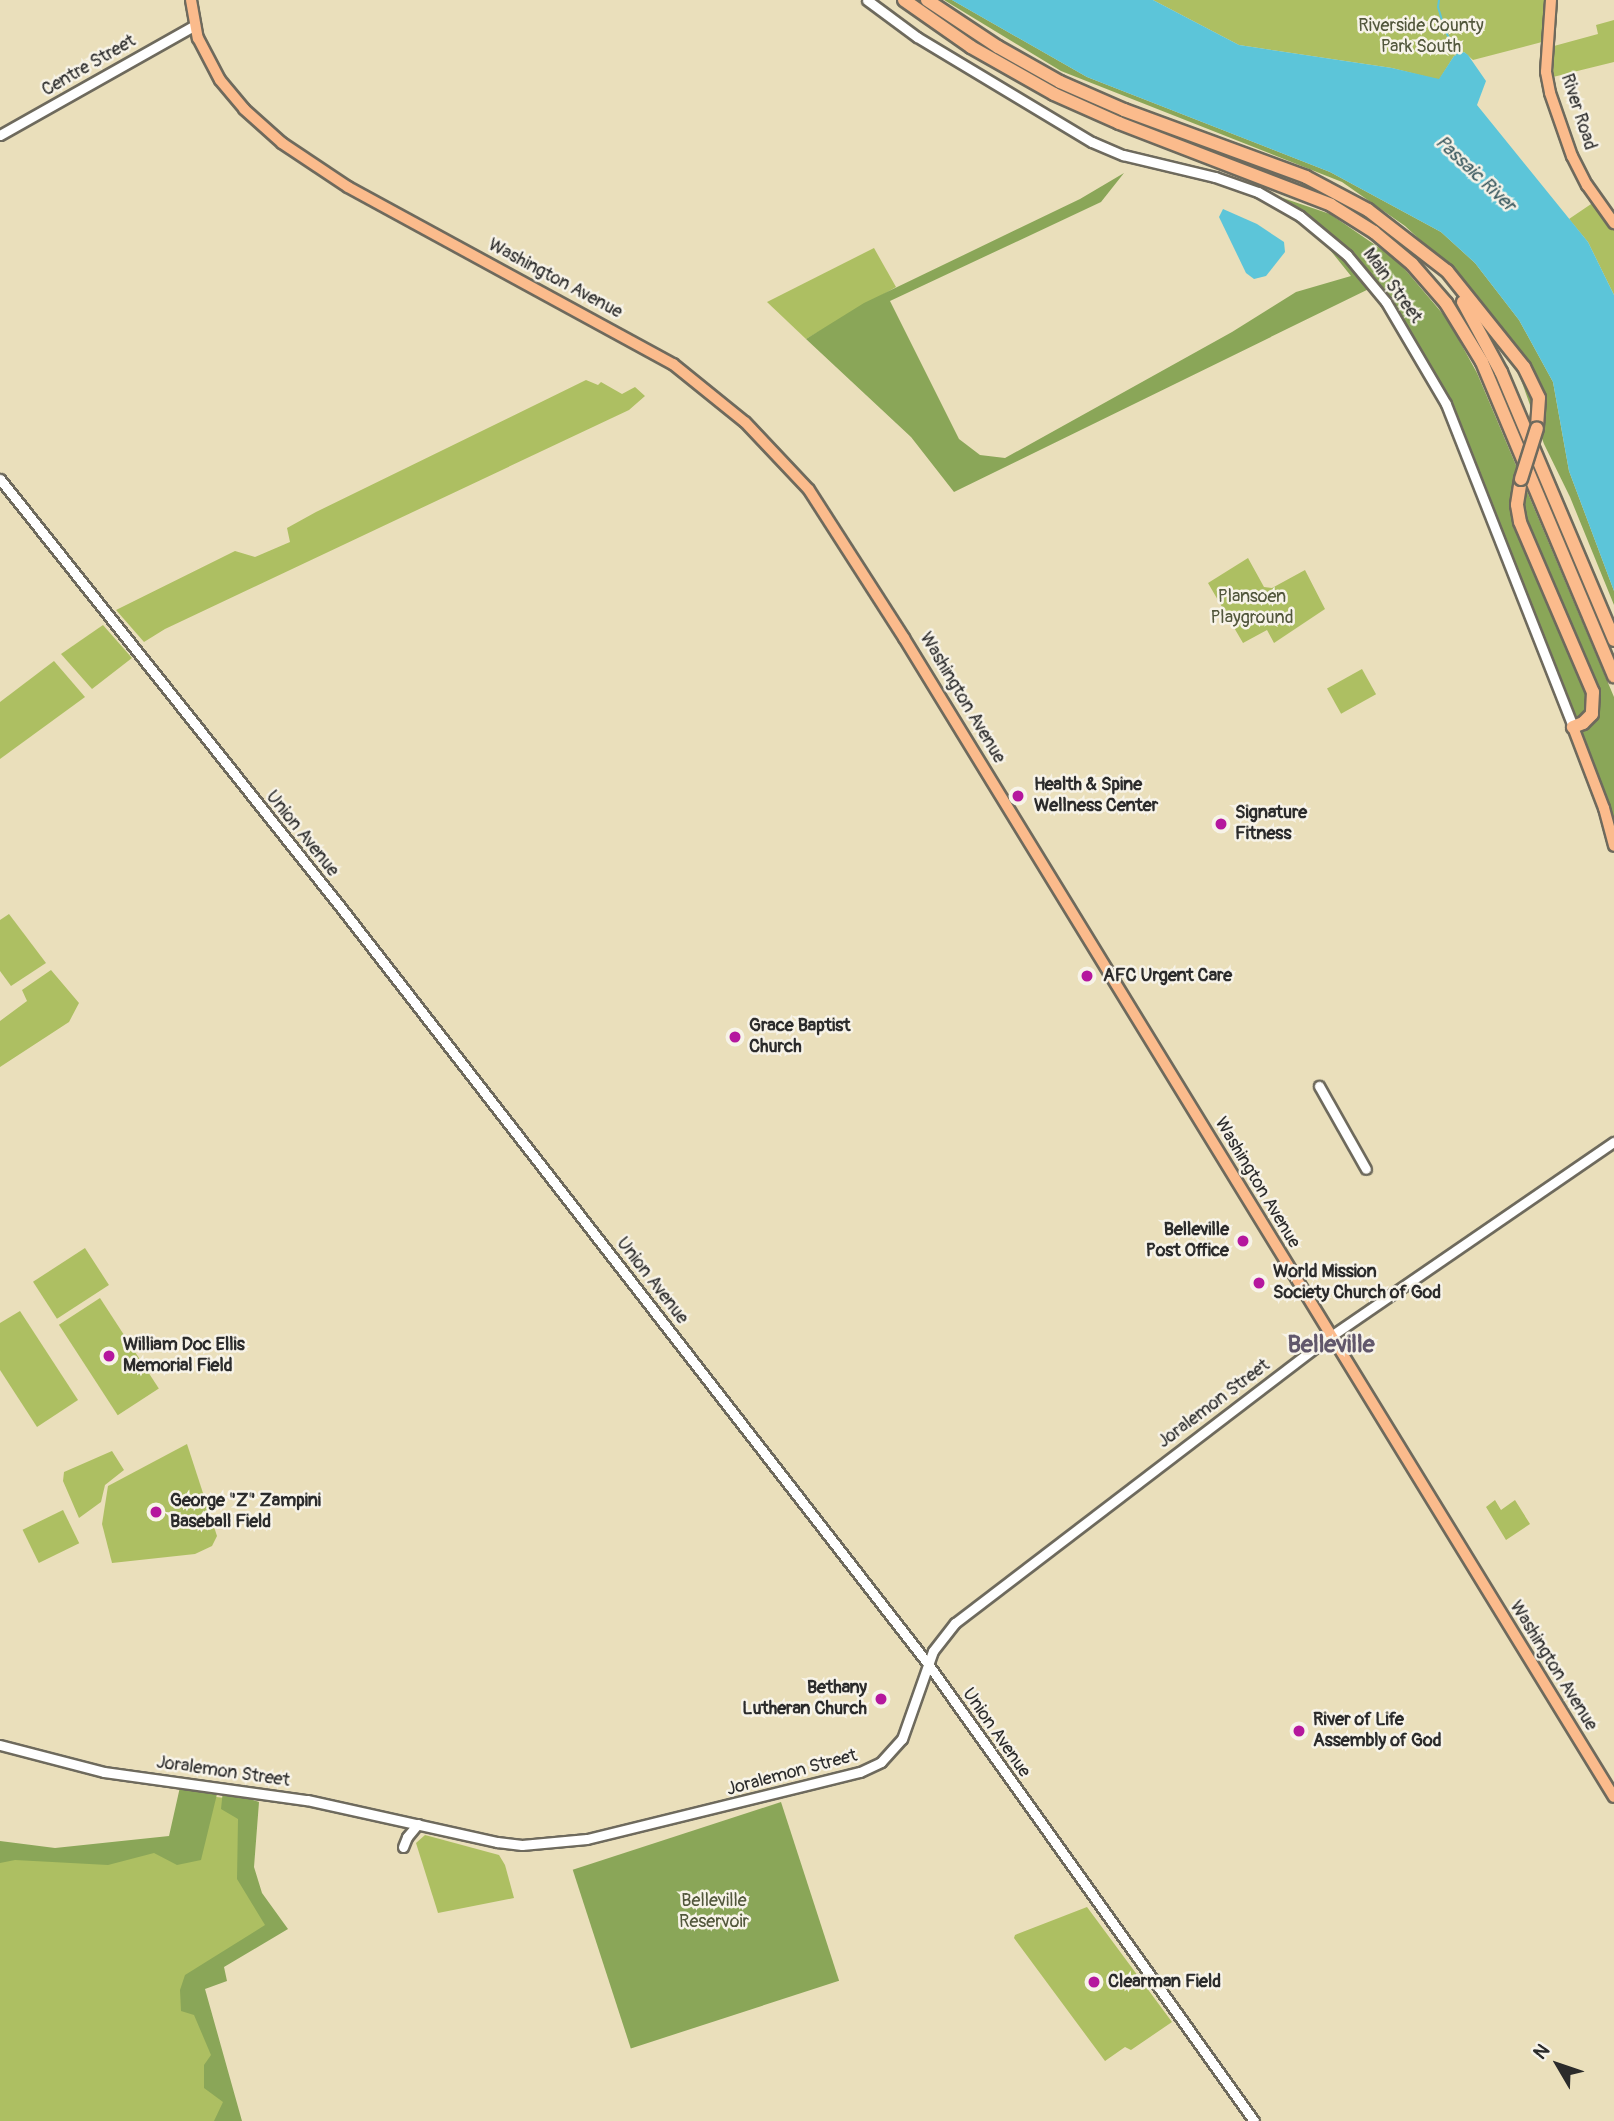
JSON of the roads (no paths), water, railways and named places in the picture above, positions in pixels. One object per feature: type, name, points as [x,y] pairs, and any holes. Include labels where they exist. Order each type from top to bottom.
[{"type":"highway","points":[[904,0],[971,47],[1054,94],[1119,123],[1317,198],[1360,222],[1400,253],[1446,303],[1482,362],[1614,677]]},
{"type":"highway","points":[[927,0],[998,47],[1060,82],[1124,110],[1323,185],[1353,201],[1447,271],[1530,375],[1539,398],[1537,428],[1521,479],[1517,505],[1520,522],[1593,692],[1592,714],[1583,723],[1573,727]]},
{"type":"highway","points":[[1396,231],[1446,280],[1486,339],[1614,640]]},
{"type":"main road","name":"Washington Avenue","points":[[191,0],[203,50],[225,87],[255,120],[296,154],[368,199],[673,364],[737,414],[794,472],[853,555],[1614,1797]]},
{"type":"main road","name":"River Road","points":[[1551,0],[1546,72],[1550,93],[1572,156],[1587,185],[1614,223]]},
{"type":"main road","name":"Main Street","points":[[1573,727],[1604,808],[1614,846]]},
{"type":"street","name":"Main Street","points":[[867,0],[916,37],[1092,142],[1124,155],[1222,179],[1258,192],[1313,225],[1348,255],[1385,302],[1446,404],[1573,727]]},
{"type":"street","name":"Centre Street","points":[[0,135],[195,25]]},
{"type":"street","name":"Union Avenue","points":[[0,479],[342,909],[928,1664],[1254,2121]]},
{"type":"street","points":[[1320,1086],[1367,1169]]},
{"type":"street","name":"Joralemon Street","points":[[0,1745],[104,1772],[281,1795],[508,1844],[565,1842],[749,1801],[860,1772],[881,1762],[902,1739],[928,1664],[937,1645],[955,1623],[1331,1336],[1614,1142]]},
{"type":"street","points":[[403,1847],[407,1837],[418,1824]]},
{"type":"water","name":"Passaic River","points":[[952,0],[1153,0],[1239,45],[1392,68],[1439,79],[1454,56],[1464,52],[1468,55],[1486,81],[1477,105],[1588,242],[1614,295],[1614,591],[1569,471],[1553,382],[1519,320],[1475,263],[1441,232],[1330,172],[1087,77]]},
{"type":"water","points":[[1223,209],[1257,224],[1284,242],[1285,252],[1266,276],[1254,279],[1246,273],[1219,217]]},
{"type":"waterway","points":[[1439,0],[1438,7],[1445,30],[1458,55]]},
{"type":"place","name":"Health & Spine Wellness Center","points":[[1018,796]]},
{"type":"place","name":"Signature Fitness","points":[[1221,824]]},
{"type":"place","name":"AFC Urgent Care","points":[[1087,976]]},
{"type":"place","name":"Grace Baptist Church","points":[[735,1037]]},
{"type":"place","name":"Belleville Post Office","points":[[1243,1241]]},
{"type":"place","name":"World Mission Society Church of God","points":[[1259,1283]]},
{"type":"place","name":"William Doc Ellis Memorial Field","points":[[109,1356]]},
{"type":"place","name":"George \"Z\" Zampini Baseball Field","points":[[156,1512]]},
{"type":"place","name":"Bethany Lutheran Church","points":[[881,1699]]},
{"type":"place","name":"River of Life Assembly of God","points":[[1299,1731]]},
{"type":"place","name":"Clearman Field","points":[[1094,1982]]},
{"type":"district","name":"Belleville","points":[[1331,1345]]},
{"type":"park label","name":"Riverside County Park South","points":[[1421,37]]},
{"type":"park label","name":"Plansoen Playground","points":[[1252,608]]},
{"type":"park label","name":"Belleville Reservoir","points":[[714,1912]]}]
